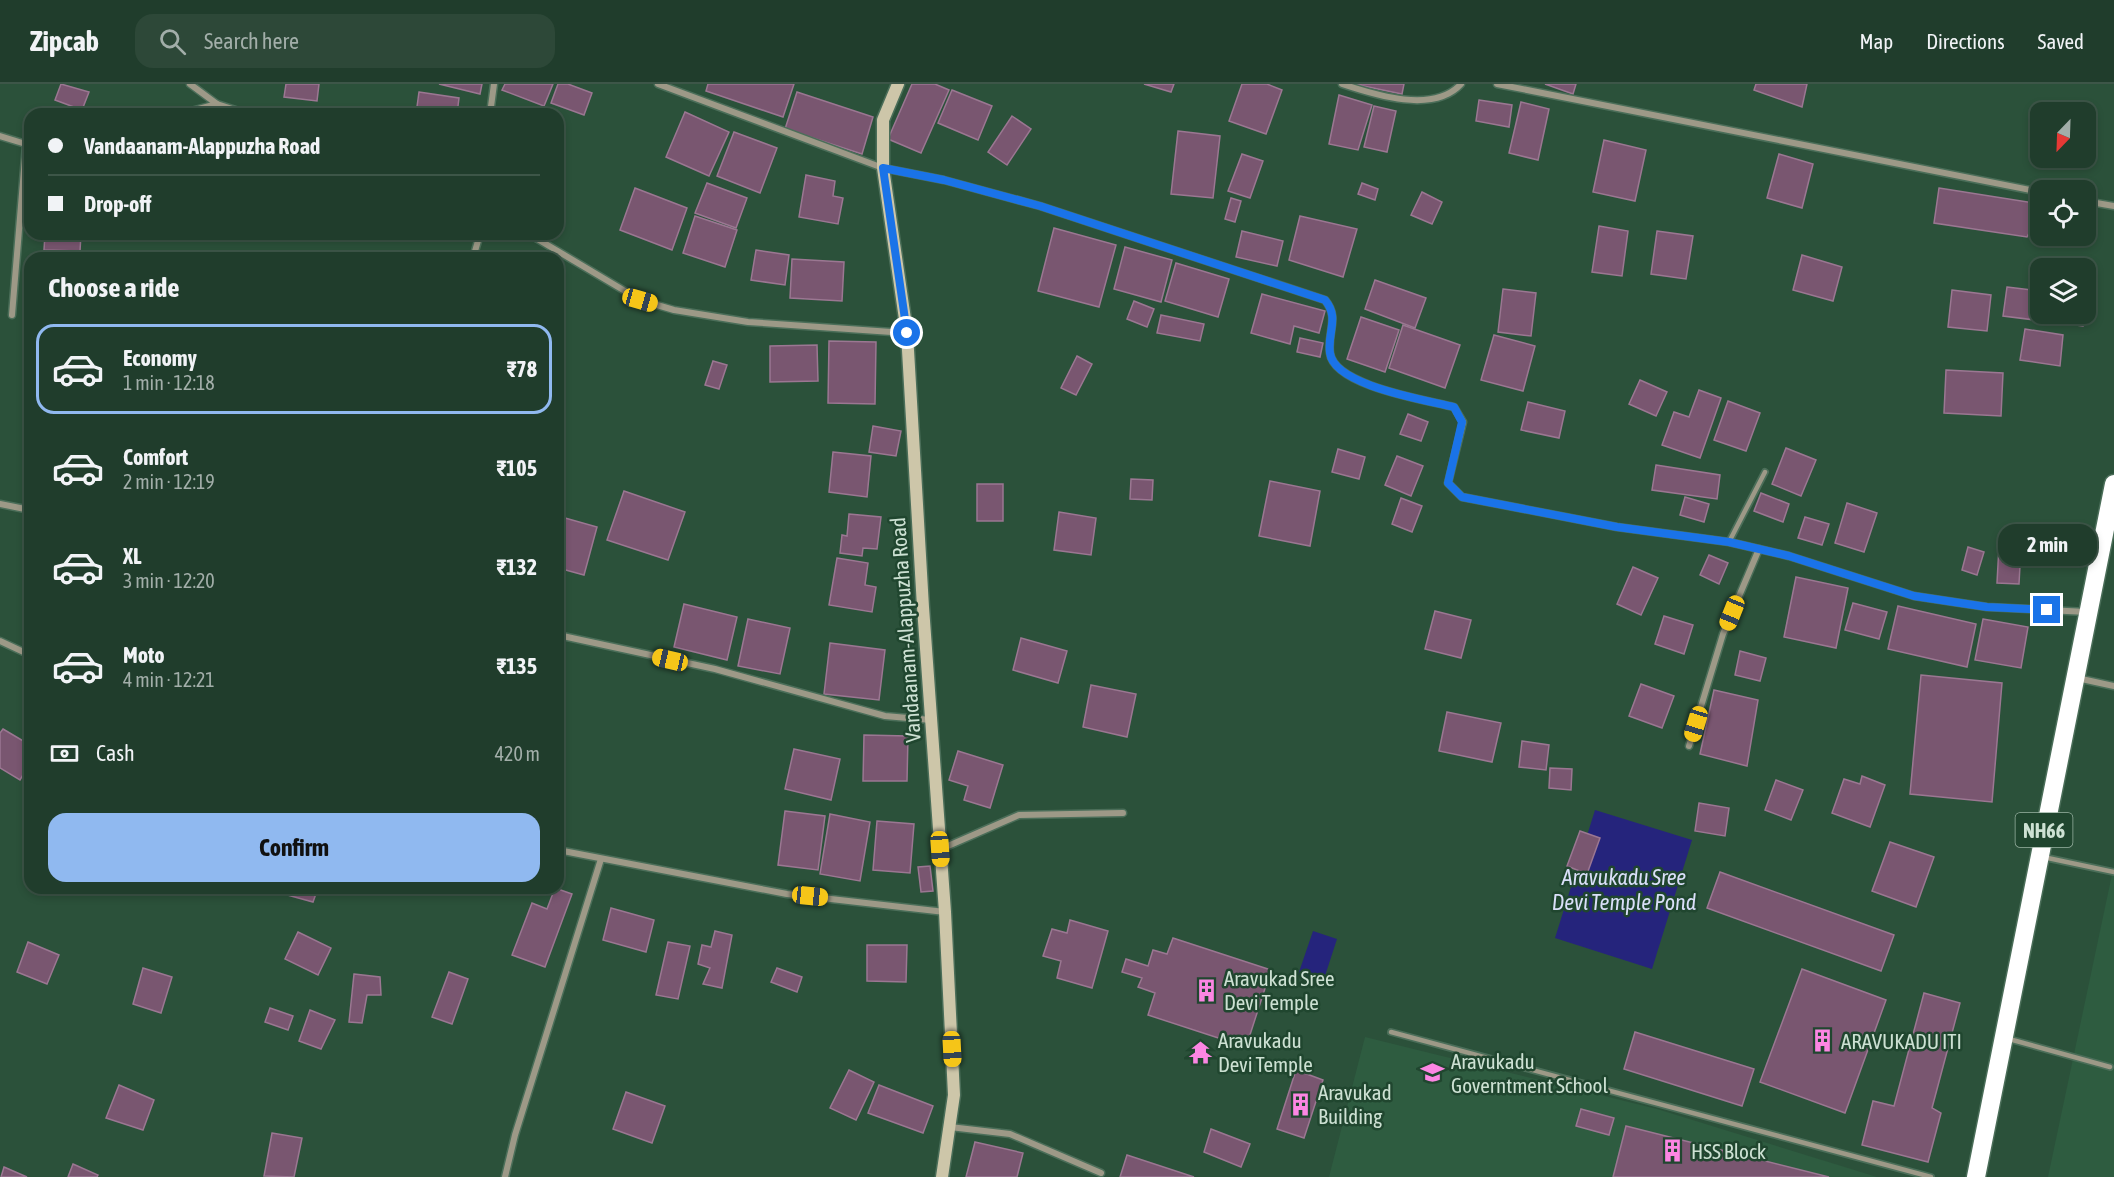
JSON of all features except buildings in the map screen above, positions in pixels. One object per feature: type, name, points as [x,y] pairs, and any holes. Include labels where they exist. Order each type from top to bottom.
[{"type":"highway","name":"NH66","points":[[1976,1177],[2006,1038],[2039,856],[2114,484]]},
{"type":"main road","name":"Vandaanam-Alappuzha Road","points":[[898,84],[883,120],[883,168],[907,333],[945,912],[954,1095],[942,1177]]},
{"type":"street","points":[[190,84],[217,104],[229,108]]},
{"type":"street","points":[[491,108],[494,84]]},
{"type":"street","points":[[658,84],[883,168],[944,180],[1040,206],[1325,300],[1332,308],[1334,318],[1329,346],[1330,357],[1338,367],[1356,379],[1395,394],[1419,397],[1454,407],[1462,422],[1448,483],[1462,497],[1617,527],[1729,542],[1914,596],[1987,607],[2087,612]]},
{"type":"street","points":[[1342,84],[1371,94],[1401,99],[1443,98],[1461,84]]},
{"type":"street","points":[[1497,84],[2030,190]]},
{"type":"street","points":[[202,108],[217,104]]},
{"type":"street","points":[[0,136],[24,144]]},
{"type":"street","points":[[12,315],[24,188]]},
{"type":"street","points":[[2096,203],[2114,206]]},
{"type":"street","points":[[539,240],[559,252]]},
{"type":"street","points":[[564,255],[640,300],[674,310],[748,322],[907,333]]},
{"type":"street","points":[[0,504],[24,509]]},
{"type":"street","points":[[1689,746],[1723,634],[1759,549]]},
{"type":"street","points":[[564,636],[715,669],[885,716],[931,720]]},
{"type":"street","points":[[0,641],[24,652]]},
{"type":"street","points":[[2074,677],[2114,686]]},
{"type":"street","points":[[940,849],[1019,815],[1123,813]]},
{"type":"street","points":[[564,851],[787,894],[945,912]]},
{"type":"street","points":[[505,1177],[515,1136],[601,859]]},
{"type":"street","points":[[950,1127],[1010,1134],[1101,1173]]},
{"type":"lane","points":[[1729,542],[1765,472]]},
{"type":"lane","points":[[2039,856],[2114,873]]},
{"type":"lane","points":[[1391,1032],[1931,1177]]},
{"type":"lane","points":[[2006,1038],[2110,1067]]},
{"type":"shaded area","points":[[2114,865],[2114,1177],[2048,1177]]},
{"type":"shaded area","name":"Aravukadu Governtment School","points":[[1365,1037],[1657,1109],[1877,1177],[1329,1177]]},
{"type":"water","name":"Aravukadu Sree Devi Temple Pond","points":[[1595,810],[1692,840],[1652,969],[1555,938]]},
{"type":"water","points":[[1313,931],[1337,939],[1323,982],[1298,975]]},
{"type":"place","name":"Aravukad Sree Devi Temple","points":[[1206,990]]},
{"type":"place","name":"ARAVUKADU ITI","points":[[1823,1041]]},
{"type":"place","name":"Aravukadu Devi Temple","points":[[1200,1052]]},
{"type":"place","name":"Aravukadu Governtment School","points":[[1433,1073]]},
{"type":"place","name":"Aravukad Building","points":[[1300,1104]]},
{"type":"place","name":"HSS Block","points":[[1673,1151]]},
{"type":"route","points":[[907,333],[883,168],[944,180],[1040,206],[1226,268],[1313,294],[1325,300],[1332,308],[1334,318],[1329,346],[1330,357],[1338,367],[1356,379],[1395,394],[1419,397],[1454,407],[1462,422],[1448,483],[1462,497],[1617,527],[1729,542],[1789,556],[1914,596],[1987,607],[2047,610]]}]
